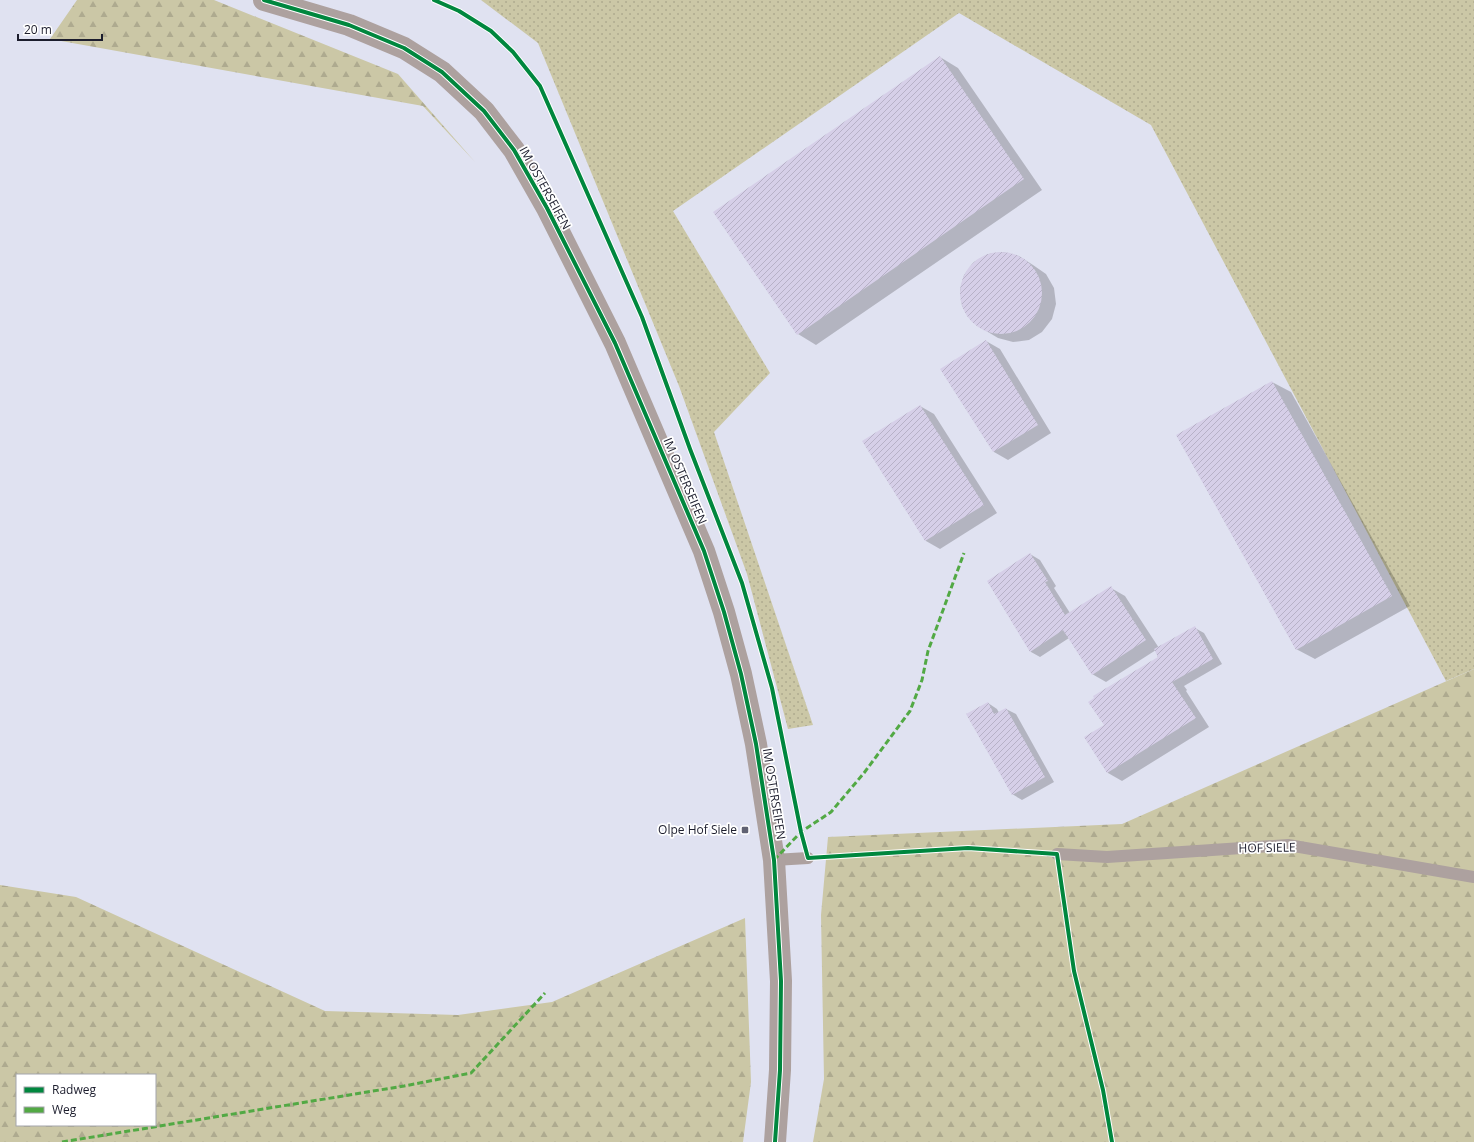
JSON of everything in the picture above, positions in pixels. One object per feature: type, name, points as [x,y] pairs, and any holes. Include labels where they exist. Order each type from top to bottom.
[{"type":"street","name":"IM OSTERSEIFEN","points":[[264,0],[349,25],[404,48],[442,72],[484,110],[514,150],[547,208],[615,343],[704,552],[724,612],[742,681],[756,744],[774,860],[781,981],[780,1070],[775,1142]]},
{"type":"lane","name":"HOF SIELE","points":[[1057,854],[1107,857],[1288,845],[1474,877]]},
{"type":"lane","points":[[774,860],[808,858]]},
{"type":"green space","points":[[77,0],[214,0],[398,74],[475,162],[423,106],[50,39]]},
{"type":"green space","points":[[481,0],[1474,0],[1474,669],[1446,681],[1151,125],[959,13],[673,211],[770,373],[714,432],[813,725],[788,729],[747,574],[679,386],[538,43]]},
{"type":"green space","points":[[1474,669],[1474,1142],[813,1142],[824,1079],[821,915],[828,837],[1122,824]]},
{"type":"green space","points":[[0,885],[76,897],[325,1011],[458,1015],[552,1002],[745,918],[751,1082],[743,1142],[0,1142]]},
{"type":"building","points":[[940,56],[1024,179],[797,335],[713,212]]},
{"type":"building","points":[[1001,252],[1017,255],[1030,264],[1039,277],[1042,293],[1039,309],[1030,322],[1017,331],[1001,334],[985,331],[972,322],[963,309],[960,293],[963,277],[972,264],[985,255]]},
{"type":"building","points":[[986,340],[1038,425],[993,452],[940,369]]},
{"type":"building","points":[[1272,381],[1392,596],[1296,650],[1176,435]]},
{"type":"building","points":[[920,405],[984,505],[925,541],[862,441]]},
{"type":"building","points":[[1030,553],[1048,581],[1045,582],[1065,615],[1111,586],[1146,640],[1092,675],[1063,630],[1030,652],[987,581]]},
{"type":"building","points":[[1195,626],[1213,659],[1172,682],[1196,718],[1107,773],[1084,737],[1104,725],[1088,702],[1094,698],[1093,696],[1158,657],[1154,649]]},
{"type":"building","points":[[988,702],[994,714],[1006,708],[1045,777],[1012,795],[966,714]]},
{"type":"marked path","points":[[774,860],[801,832],[831,812],[864,773],[910,711],[922,680],[928,651],[964,553]]},
{"type":"marked path","points":[[62,1142],[404,1086],[471,1073],[545,993]]},
{"type":"cycle path","points":[[264,0],[349,25],[404,48],[442,72],[484,111],[514,150],[547,208],[615,343],[704,551],[724,612],[741,674],[756,744],[774,860],[781,981],[780,1070],[775,1142]]},
{"type":"cycle path","points":[[434,0],[459,11],[491,31],[513,52],[540,86],[642,317],[690,449],[742,583],[772,688],[801,832],[808,858],[968,848],[1057,854],[1074,971],[1103,1090],[1112,1142]]},
{"type":"place","name":"Olpe Hof Siele","points":[[745,830]]}]
